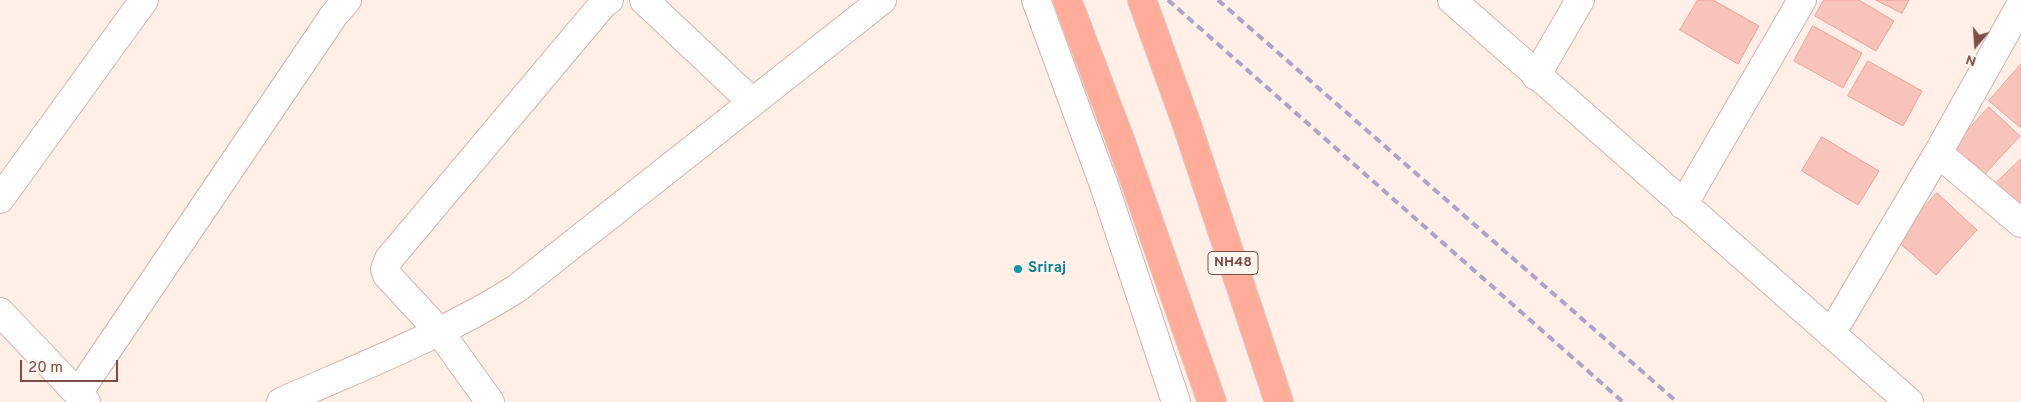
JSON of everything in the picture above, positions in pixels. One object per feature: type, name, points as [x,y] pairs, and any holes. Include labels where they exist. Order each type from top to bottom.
[{"type":"highway","points":[[1067,0],[1121,142],[1212,402]]},
{"type":"highway","name":"NH48","points":[[1142,0],[1188,124],[1279,402]]},
{"type":"street","points":[[0,199],[144,0]]},
{"type":"street","points":[[0,312],[82,398],[329,23],[347,0]]},
{"type":"street","points":[[490,402],[439,331],[387,275],[386,269],[389,260],[598,10],[609,0]]},
{"type":"street","points":[[644,0],[752,102]]},
{"type":"street","points":[[281,402],[439,331],[486,308],[516,289],[882,0]]},
{"type":"street","points":[[1036,0],[1104,185],[1176,402]]},
{"type":"street","points":[[1452,0],[1536,76],[1909,402]]},
{"type":"street","points":[[1536,76],[1580,0]]},
{"type":"street","points":[[1683,205],[1802,0]]},
{"type":"street","points":[[1831,334],[1938,153],[2016,6]]},
{"type":"street","points":[[1938,153],[2021,223]]},
{"type":"building","points":[[1698,0],[1713,0],[1759,26],[1738,64],[1680,30]]},
{"type":"building","points":[[1824,0],[1859,0],[1894,21],[1876,51],[1815,16]]},
{"type":"building","points":[[1876,0],[1909,0],[1902,13]]},
{"type":"building","points":[[1813,26],[1862,53],[1843,88],[1794,61]]},
{"type":"building","points":[[1868,61],[1922,91],[1903,126],[1848,96]]},
{"type":"building","points":[[2021,64],[2021,128],[1989,101]]},
{"type":"building","points":[[1989,107],[2020,136],[1983,176],[1952,148]]},
{"type":"building","points":[[1822,137],[1879,171],[1858,205],[1802,171]]},
{"type":"building","points":[[2021,159],[2021,206],[1994,185]]},
{"type":"building","points":[[1937,193],[1977,230],[1936,275],[1895,239]]},
{"type":"railway","points":[[1168,0],[1623,402]]},
{"type":"railway","points":[[1218,0],[1677,402]]},
{"type":"place","name":"Sriraj","points":[[1018,269]]}]
